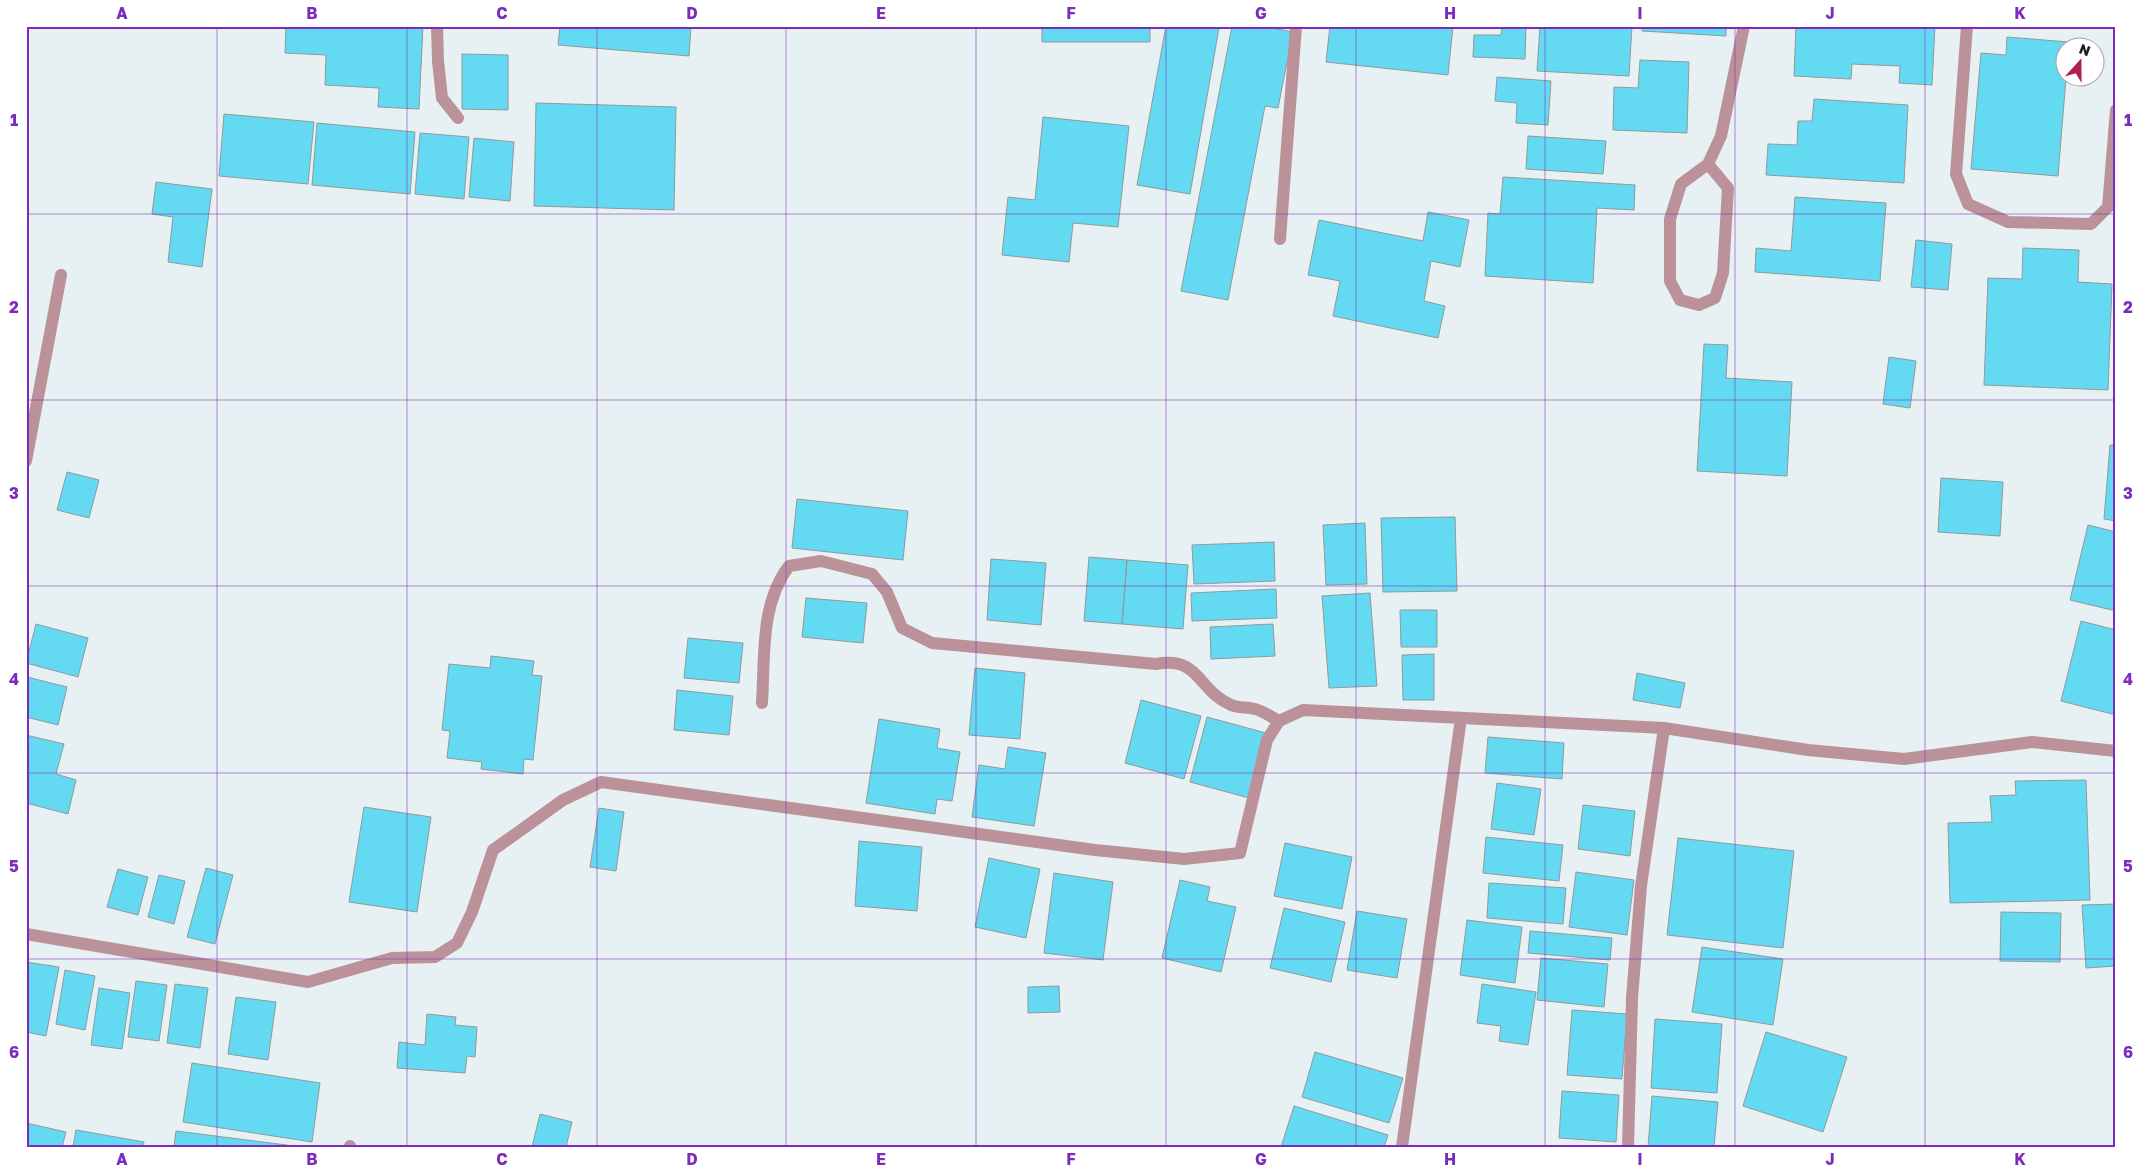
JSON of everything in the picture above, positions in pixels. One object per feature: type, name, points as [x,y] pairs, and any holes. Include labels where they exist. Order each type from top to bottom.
[{"type":"street","points":[[437,26],[442,98],[458,118]]},
{"type":"street","points":[[1280,239],[1296,26]]},
{"type":"street","points":[[1708,164],[1728,188],[1723,273],[1714,298],[1699,306],[1680,300],[1670,281],[1670,219],[1682,184],[1708,164],[1721,136],[1744,26]]},
{"type":"street","points":[[1967,26],[1956,174],[1968,204],[2008,222],[2091,224],[2108,207],[2116,110]]},
{"type":"street","points":[[26,460],[61,275]]},
{"type":"street","points":[[762,702],[767,610],[779,579],[789,566],[821,561],[872,574],[887,592],[902,628],[932,643],[1156,664],[1180,663],[1188,667],[1213,693],[1232,705],[1257,710],[1279,721]]},
{"type":"street","points":[[26,934],[308,982],[392,958],[435,957],[457,942],[472,912],[493,850],[563,800],[601,782],[1096,850],[1184,859],[1240,853],[1267,740],[1279,721],[1303,710],[1664,728],[1808,750],[1904,759],[2032,742],[2116,751]]},
{"type":"street","points":[[1402,1147],[1460,718]]},
{"type":"street","points":[[1628,1147],[1632,998],[1641,886],[1664,728]]},
{"type":"building","points":[[286,26],[423,26],[419,109],[378,107],[379,88],[325,85],[326,55],[285,53]]},
{"type":"building","points":[[560,26],[691,26],[689,56],[558,45]]},
{"type":"building","points":[[1042,26],[1150,26],[1150,42],[1042,42]]},
{"type":"building","points":[[1166,26],[1207,26],[1219,28],[1190,194],[1137,185]]},
{"type":"building","points":[[1232,26],[1262,26],[1293,32],[1278,108],[1265,106],[1228,300],[1181,291]]},
{"type":"building","points":[[1330,26],[1453,26],[1448,75],[1326,62]]},
{"type":"building","points":[[1502,26],[1526,26],[1525,59],[1473,57],[1474,35],[1501,35]]},
{"type":"building","points":[[1540,26],[1632,26],[1629,76],[1537,71]]},
{"type":"building","points":[[1642,26],[1726,26],[1726,36],[1642,31]]},
{"type":"building","points":[[1796,26],[1935,26],[1932,85],[1899,83],[1900,66],[1852,64],[1851,79],[1794,76]]},
{"type":"building","points":[[2007,37],[2054,41],[2054,88],[2065,88],[2058,176],[1971,169],[1981,53],[2006,55]]},
{"type":"building","points":[[462,54],[508,55],[508,110],[462,109]]},
{"type":"building","points":[[1640,60],[1689,62],[1687,133],[1613,130],[1614,87],[1638,88]]},
{"type":"building","points":[[1497,77],[1551,81],[1548,125],[1516,123],[1517,103],[1495,101]]},
{"type":"building","points":[[1814,99],[1908,105],[1904,183],[1766,175],[1768,144],[1797,145],[1798,121],[1812,121]]},
{"type":"building","points":[[536,103],[676,107],[674,210],[534,206]]},
{"type":"building","points":[[224,114],[314,122],[308,184],[219,176]]},
{"type":"building","points":[[1043,117],[1129,126],[1118,227],[1073,223],[1069,262],[1002,255],[1008,197],[1035,200]]},
{"type":"building","points":[[317,123],[415,132],[410,194],[312,185]]},
{"type":"building","points":[[420,133],[469,137],[464,199],[415,194]]},
{"type":"building","points":[[1528,136],[1606,141],[1603,174],[1526,169]]},
{"type":"building","points":[[474,138],[514,142],[510,201],[469,197]]},
{"type":"building","points":[[1503,177],[1635,185],[1634,210],[1597,208],[1593,283],[1485,276],[1488,213],[1500,214]]},
{"type":"building","points":[[156,182],[212,189],[202,267],[168,262],[173,217],[152,214]]},
{"type":"building","points":[[1795,197],[1886,203],[1880,281],[1755,272],[1756,248],[1791,251]]},
{"type":"building","points":[[1428,212],[1469,220],[1460,267],[1431,261],[1424,301],[1445,306],[1438,338],[1333,316],[1340,281],[1308,275],[1319,220],[1423,241]]},
{"type":"building","points":[[1916,240],[1952,244],[1948,290],[1911,287]]},
{"type":"building","points":[[2023,248],[2079,250],[2078,282],[2112,284],[2108,390],[1984,385],[1988,278],[2022,279]]},
{"type":"building","points":[[1704,344],[1728,345],[1726,378],[1792,382],[1787,476],[1697,471]]},
{"type":"building","points":[[1889,357],[1916,361],[1910,408],[1883,404]]},
{"type":"building","points":[[2110,445],[2116,445],[2116,521],[2104,519]]},
{"type":"building","points":[[67,472],[99,480],[89,518],[57,510]]},
{"type":"building","points":[[1941,478],[2003,482],[2000,536],[1938,532]]},
{"type":"building","points":[[797,499],[908,511],[903,560],[792,548]]},
{"type":"building","points":[[1455,517],[1457,591],[1383,592],[1381,518]]},
{"type":"building","points":[[1365,523],[1367,584],[1326,585],[1323,525]]},
{"type":"building","points":[[2088,525],[2116,532],[2116,611],[2070,600]]},
{"type":"building","points":[[1274,542],[1275,581],[1194,584],[1192,545]]},
{"type":"building","points":[[1089,557],[1127,560],[1122,624],[1084,621]]},
{"type":"building","points":[[991,559],[1046,563],[1041,625],[987,620]]},
{"type":"building","points":[[1127,560],[1188,565],[1183,629],[1122,624]]},
{"type":"building","points":[[1276,589],[1277,618],[1192,621],[1191,593]]},
{"type":"building","points":[[1370,593],[1377,686],[1329,688],[1322,596]]},
{"type":"building","points":[[806,598],[867,603],[863,643],[802,637]]},
{"type":"building","points":[[1400,610],[1437,610],[1437,647],[1401,647]]},
{"type":"building","points":[[2081,621],[2116,630],[2116,715],[2061,701]]},
{"type":"building","points":[[36,624],[88,638],[78,677],[26,663]]},
{"type":"building","points":[[1273,624],[1275,656],[1211,659],[1210,627]]},
{"type":"building","points":[[688,638],[743,643],[739,683],[684,678]]},
{"type":"building","points":[[1434,654],[1434,700],[1403,700],[1402,655]]},
{"type":"building","points":[[491,656],[534,661],[532,675],[542,676],[533,760],[524,759],[523,774],[481,769],[482,762],[447,758],[450,731],[442,730],[449,664],[490,668]]},
{"type":"building","points":[[975,668],[1025,673],[1020,739],[969,735]]},
{"type":"building","points":[[1637,673],[1685,683],[1680,708],[1633,700]]},
{"type":"building","points":[[27,677],[67,687],[58,725],[26,717]]},
{"type":"building","points":[[677,690],[733,696],[729,735],[674,730]]},
{"type":"building","points":[[1141,700],[1201,716],[1184,779],[1125,763]]},
{"type":"building","points":[[1207,717],[1266,733],[1249,798],[1190,782]]},
{"type":"building","points":[[879,719],[940,729],[937,748],[960,752],[952,801],[937,799],[935,814],[866,803]]},
{"type":"building","points":[[26,735],[64,744],[56,774],[76,780],[68,814],[26,803]]},
{"type":"building","points":[[1488,737],[1564,743],[1562,779],[1485,773]]},
{"type":"building","points":[[1008,747],[1046,753],[1034,826],[972,817],[979,765],[1005,769]]},
{"type":"building","points":[[2086,780],[2090,900],[1950,903],[1948,823],[1992,822],[1990,796],[2016,795],[2015,781]]},
{"type":"building","points":[[1497,783],[1541,789],[1534,835],[1491,829]]},
{"type":"building","points":[[1583,805],[1635,811],[1630,856],[1578,849]]},
{"type":"building","points":[[364,807],[431,817],[417,912],[349,902]]},
{"type":"building","points":[[599,808],[624,812],[616,871],[590,867]]},
{"type":"building","points":[[1486,837],[1563,845],[1559,881],[1483,873]]},
{"type":"building","points":[[1678,838],[1794,851],[1783,948],[1667,935]]},
{"type":"building","points":[[859,841],[922,847],[917,911],[855,906]]},
{"type":"building","points":[[1285,843],[1352,857],[1342,909],[1274,896]]},
{"type":"building","points":[[989,858],[1040,869],[1026,938],[975,927]]},
{"type":"building","points":[[206,868],[233,875],[215,944],[187,937]]},
{"type":"building","points":[[118,869],[148,877],[138,915],[107,907]]},
{"type":"building","points":[[1576,872],[1634,880],[1627,935],[1569,927]]},
{"type":"building","points":[[1054,873],[1113,882],[1103,960],[1044,953]]},
{"type":"building","points":[[159,875],[185,881],[174,924],[148,917]]},
{"type":"building","points":[[1180,880],[1210,887],[1207,901],[1236,907],[1221,972],[1162,958]]},
{"type":"building","points":[[1489,883],[1566,888],[1563,924],[1487,918]]},
{"type":"building","points":[[2116,904],[2116,966],[2086,968],[2082,905]]},
{"type":"building","points":[[1284,908],[1345,922],[1331,982],[1270,968]]},
{"type":"building","points":[[1357,911],[1407,919],[1397,978],[1347,970]]},
{"type":"building","points":[[2001,912],[2061,913],[2060,962],[2000,961]]},
{"type":"building","points":[[1467,920],[1522,927],[1515,983],[1460,975]]},
{"type":"building","points":[[1530,931],[1612,938],[1610,960],[1528,953]]},
{"type":"building","points":[[1702,947],[1783,959],[1773,1025],[1692,1012]]},
{"type":"building","points":[[1541,958],[1608,964],[1604,1007],[1537,1000]]},
{"type":"building","points":[[26,962],[59,967],[46,1036],[26,1032]]},
{"type":"building","points":[[65,970],[95,976],[85,1030],[56,1024]]},
{"type":"building","points":[[136,981],[167,985],[159,1041],[128,1037]]},
{"type":"building","points":[[175,984],[208,988],[200,1048],[167,1043]]},
{"type":"building","points":[[1482,984],[1536,992],[1528,1045],[1499,1041],[1501,1026],[1477,1023]]},
{"type":"building","points":[[1059,986],[1060,1012],[1028,1013],[1028,987]]},
{"type":"building","points":[[99,988],[130,993],[122,1049],[91,1045]]},
{"type":"building","points":[[236,997],[276,1002],[268,1060],[228,1054]]},
{"type":"building","points":[[1572,1010],[1627,1014],[1622,1079],[1567,1075]]},
{"type":"building","points":[[427,1014],[456,1017],[455,1025],[477,1027],[475,1057],[467,1056],[465,1073],[397,1068],[399,1042],[425,1045]]},
{"type":"building","points":[[1655,1019],[1722,1024],[1717,1093],[1651,1088]]},
{"type":"building","points":[[1766,1032],[1847,1057],[1823,1132],[1743,1106]]},
{"type":"building","points":[[1315,1052],[1403,1078],[1389,1123],[1302,1097]]},
{"type":"building","points":[[192,1063],[320,1083],[312,1142],[183,1122]]},
{"type":"building","points":[[1562,1091],[1619,1095],[1616,1142],[1559,1138]]},
{"type":"building","points":[[1652,1096],[1718,1102],[1714,1147],[1648,1147]]},
{"type":"building","points":[[1294,1106],[1388,1135],[1384,1147],[1281,1147]]},
{"type":"building","points":[[540,1114],[572,1122],[566,1147],[532,1147]]},
{"type":"building","points":[[26,1123],[66,1132],[62,1147],[26,1147]]},
{"type":"building","points":[[76,1130],[144,1142],[143,1147],[73,1147]]},
{"type":"building","points":[[176,1131],[302,1147],[174,1147]]}]
